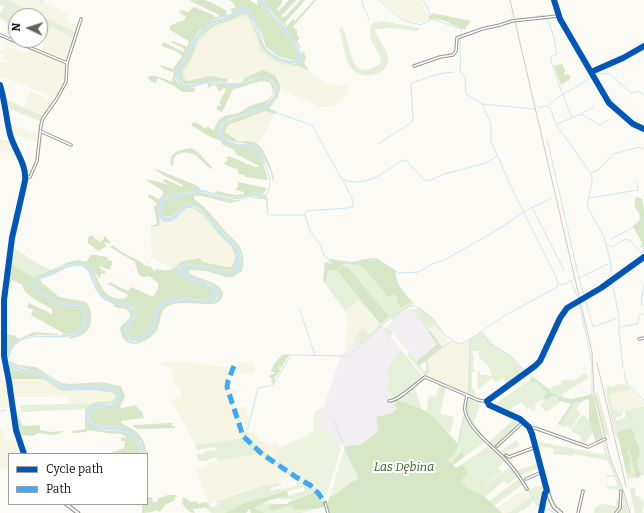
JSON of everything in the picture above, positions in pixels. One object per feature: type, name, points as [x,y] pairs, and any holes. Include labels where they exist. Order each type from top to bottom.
[{"type":"street","points":[[554,0],[558,16],[612,106],[635,126],[644,129]]},
{"type":"street","points":[[414,66],[440,56],[452,55],[456,51],[457,38],[482,28],[500,25],[516,20],[558,16]]},
{"type":"street","points":[[25,178],[30,177],[37,161],[43,118],[56,100],[66,82],[68,71],[67,63],[80,19]]},
{"type":"street","points":[[0,35],[67,63]]},
{"type":"street","points":[[591,72],[618,61],[644,46]]},
{"type":"street","points":[[0,85],[6,106],[10,134],[24,167],[25,178],[12,238],[4,300],[4,356],[10,382],[16,430],[24,453]]},
{"type":"street","points":[[40,131],[72,145]]},
{"type":"street","points":[[487,402],[540,361],[560,318],[567,308],[601,288],[644,257]]},
{"type":"street","points":[[639,338],[644,338]]},
{"type":"street","points":[[389,401],[392,401],[425,377],[467,396],[482,402],[487,402],[489,405],[524,422],[530,429],[552,505],[561,513]]},
{"type":"street","points":[[467,396],[465,411],[470,422],[483,439],[502,456],[518,474],[527,489]]},
{"type":"street","points":[[497,446],[524,422]]},
{"type":"street","points":[[530,429],[535,428],[588,447],[605,439]]},
{"type":"street","points":[[506,455],[508,457],[536,447]]},
{"type":"street","points":[[526,479],[542,472]]},
{"type":"street","points":[[541,513],[547,490]]},
{"type":"street","points":[[578,513],[582,491]]},
{"type":"street","points":[[616,513],[620,508],[620,491]]},
{"type":"street","points":[[325,503],[328,513]]},
{"type":"street","points":[[67,505],[78,513]]},
{"type":"shaded area","points":[[7,0],[38,0],[68,13],[66,20],[78,25],[76,32],[48,19],[48,8],[24,8]]},
{"type":"shaded area","points":[[382,0],[421,0],[428,16],[425,21],[418,23],[405,20]]},
{"type":"shaded area","points":[[242,16],[248,18],[258,43],[258,50],[263,52],[270,59],[296,67],[301,67],[309,71],[311,75],[330,84],[348,86],[349,92],[340,102],[331,106],[320,107],[291,94],[282,87],[278,77],[263,70],[237,80],[220,77],[203,77],[191,81],[185,80],[184,71],[190,64],[199,41],[212,28]]},
{"type":"shaded area","points":[[51,27],[74,38],[67,61],[42,50],[42,48],[48,48],[48,32]]},
{"type":"shaded area","points":[[6,46],[27,54],[30,48],[67,64],[67,78],[56,99],[18,82],[0,77],[0,62],[7,64],[8,60],[4,59],[5,56],[0,54],[0,49],[4,50]]},
{"type":"shaded area","points":[[31,91],[54,102],[44,116],[24,107]]},
{"type":"shaded area","points":[[264,111],[275,114],[259,143],[241,140],[226,133],[226,127],[228,124],[243,120]]},
{"type":"shaded area","points":[[11,124],[39,135],[38,142],[11,133]]},
{"type":"shaded area","points":[[0,139],[12,142],[19,159],[0,150]]},
{"type":"shaded area","points":[[185,208],[193,208],[203,215],[218,234],[231,246],[235,255],[232,267],[202,262],[199,258],[191,261],[183,261],[176,267],[172,268],[150,257],[152,252],[151,227],[158,226],[160,219],[162,221],[180,216]]},
{"type":"shaded area","points":[[358,299],[380,325],[369,335],[363,329],[355,338],[355,343],[345,351],[347,319],[345,311]]},
{"type":"shaded area","points":[[409,308],[437,343],[417,361],[387,326]]},
{"type":"shaded area","points":[[434,325],[448,341],[442,347],[428,330]]},
{"type":"shaded area","points":[[381,327],[401,352],[387,369],[389,381],[387,390],[397,400],[394,405],[397,407],[392,414],[378,425],[377,432],[360,445],[345,446],[317,427],[341,355],[357,341],[361,344]]},
{"type":"shaded area","points":[[469,340],[468,392],[426,375],[429,372],[428,359],[451,341],[460,344]]},
{"type":"shaded area","points":[[166,361],[233,367],[228,380],[228,388],[240,393],[231,397],[234,408],[246,407],[249,420],[248,423],[241,425],[238,415],[235,416],[242,436],[240,439],[215,443],[195,444],[171,400],[181,397],[181,395],[180,390],[173,383],[170,367],[161,364]]},
{"type":"shaded area","points":[[239,362],[253,362],[255,369],[253,373],[235,373]]},
{"type":"shaded area","points":[[0,379],[5,380],[10,407],[0,408]]},
{"type":"shaded area","points":[[12,379],[44,379],[61,391],[107,391],[114,393],[116,397],[111,402],[68,404],[68,396],[15,397]]},
{"type":"shaded area","points":[[632,389],[644,403],[644,406],[617,413],[613,410],[610,395]]},
{"type":"shaded area","points":[[0,429],[2,429],[7,442],[16,439],[21,453],[8,453],[8,467],[0,470]]},
{"type":"shaded area","points":[[248,432],[255,432],[260,441],[266,441],[269,444],[277,443],[277,446],[280,448],[273,457],[259,447],[247,435]]},
{"type":"shaded area","points":[[259,454],[292,477],[236,493],[209,504],[196,469],[205,467],[209,462]]},
{"type":"shaded area","points":[[526,488],[531,497],[507,513],[502,513],[497,508]]},
{"type":"green space","points":[[0,0],[7,0],[24,8],[8,8],[8,26],[6,25],[7,22],[0,18],[0,14],[4,7],[0,5]]},
{"type":"green space","points":[[189,0],[205,0],[226,10],[227,16],[212,20],[199,31],[191,43],[186,57],[181,62],[175,79],[181,86],[186,88],[195,88],[195,90],[193,92],[182,92],[176,87],[158,78],[156,83],[150,81],[148,76],[156,76],[173,82],[172,80],[174,73],[162,68],[160,65],[173,69],[182,56],[161,45],[164,42],[183,52],[185,49],[171,42],[173,41],[187,47],[189,41],[170,30],[170,26],[183,21],[186,17],[179,12],[181,10],[188,12],[194,7],[213,15],[214,17],[218,17],[219,15]]},
{"type":"green space","points":[[228,0],[249,0],[258,5],[257,0],[259,0],[264,10],[276,21],[298,51],[298,58],[295,61],[278,56],[266,47],[261,32],[249,10],[237,9],[232,12],[230,9],[236,7],[231,1]]},
{"type":"green space","points":[[263,0],[282,0],[282,3],[277,9],[278,11],[289,0],[296,0],[281,16],[283,17],[286,16],[301,0],[305,0],[285,23],[287,26],[293,19],[295,21],[314,0],[316,0],[293,27],[297,30],[297,35],[300,38],[297,41],[301,47],[300,48],[291,38],[285,26],[267,7]]},
{"type":"green space","points":[[239,12],[246,12],[251,17],[261,42],[271,54],[285,62],[295,64],[302,55],[302,51],[304,52],[306,58],[304,62],[309,71],[274,59],[269,55],[260,45],[253,25],[244,14],[226,22],[216,24],[202,35],[197,41],[190,60],[182,70],[183,78],[188,81],[210,76],[228,79],[227,82],[219,81],[185,85],[180,80],[178,74],[195,42],[204,30],[216,22],[226,20]]},
{"type":"green space","points":[[432,13],[471,21],[465,29],[462,29],[441,20],[428,19]]},
{"type":"green space","points":[[244,14],[248,18],[242,16],[212,28],[199,41],[190,64],[184,71],[185,80],[182,75],[182,70],[197,41],[209,28],[216,24],[226,22]]},
{"type":"green space","points":[[248,18],[259,44],[267,54],[283,63],[301,67],[278,63],[258,50],[258,43]]},
{"type":"green space","points":[[48,19],[76,32],[74,38],[51,27],[48,32]]},
{"type":"green space","points":[[381,21],[420,28],[417,31],[391,28],[376,29],[375,32],[388,56],[386,67],[382,71],[370,76],[357,73],[349,65],[339,29],[342,28],[346,36],[353,61],[357,67],[362,69],[370,69],[381,63],[380,57],[370,36],[370,30],[372,23]]},
{"type":"green space","points":[[562,64],[565,70],[564,75],[568,74],[571,77],[561,85],[554,66]]},
{"type":"green space","points":[[263,70],[275,75],[281,86],[278,97],[269,108],[277,112],[275,114],[264,111],[229,124],[225,131],[237,141],[251,142],[259,145],[270,165],[273,181],[270,170],[259,149],[248,144],[228,140],[225,138],[221,130],[224,123],[264,108],[276,97],[275,82],[271,79],[259,77],[243,82],[244,78]]},
{"type":"green space","points":[[261,78],[268,79],[274,84],[275,91],[270,100],[264,106],[238,116],[230,117],[218,128],[228,143],[250,147],[257,152],[262,161],[268,180],[246,177],[243,174],[239,174],[237,168],[235,169],[224,164],[228,160],[226,158],[229,156],[246,164],[256,167],[259,166],[236,154],[234,150],[223,145],[220,140],[212,138],[191,125],[194,122],[201,125],[203,128],[208,127],[214,130],[220,119],[238,113],[252,105],[268,100],[273,90],[270,83],[266,82],[252,83],[233,89],[222,112],[216,109],[218,106],[222,105],[219,103],[226,89],[224,88],[219,92],[216,85],[207,89],[208,83],[239,85]]},
{"type":"green space","points":[[7,100],[44,116],[41,122],[8,108]]},
{"type":"green space","points":[[191,148],[200,154],[212,167],[212,169],[191,153],[181,153],[177,155],[173,160],[173,166],[171,165],[171,157],[173,154]]},
{"type":"green space","points":[[153,168],[196,185],[201,190],[193,190],[162,198],[158,209],[160,219],[159,226],[151,227],[157,224],[154,206],[156,206],[157,203],[148,197],[149,194],[159,199],[163,194],[163,191],[146,180],[156,181],[168,185],[163,181],[164,179],[182,187],[183,185]]},
{"type":"green space","points":[[238,182],[267,188],[264,193],[233,197],[221,196],[214,193],[216,191],[235,195],[244,194],[244,192],[235,190],[238,186]]},
{"type":"green space","points":[[200,192],[226,200],[249,198],[230,203],[202,196],[194,196],[194,199],[208,211],[224,230],[237,242],[243,254],[242,271],[233,277],[227,277],[206,271],[189,271],[189,273],[193,275],[217,285],[223,292],[220,301],[210,304],[181,303],[168,306],[161,314],[157,330],[152,336],[140,343],[131,344],[124,340],[120,329],[121,326],[130,318],[130,313],[126,309],[113,306],[114,304],[127,306],[134,310],[134,317],[124,328],[128,341],[136,342],[154,329],[157,312],[162,306],[168,303],[183,301],[213,301],[218,299],[220,295],[214,287],[190,277],[184,271],[184,268],[203,268],[223,273],[235,272],[239,269],[241,256],[239,250],[201,208],[188,203],[175,214],[168,217],[161,213],[163,204],[167,198]]},
{"type":"green space","points":[[265,196],[267,198],[267,213],[266,200],[250,198]]},
{"type":"green space","points":[[636,197],[642,199],[644,210],[644,246],[640,248],[642,243],[633,226],[639,222],[640,216],[635,205]]},
{"type":"green space","points":[[190,206],[200,211],[219,234],[234,246],[237,256],[235,267],[234,269],[226,271],[205,266],[181,264],[177,270],[181,275],[190,281],[211,289],[215,293],[214,295],[201,300],[181,298],[166,301],[156,308],[153,314],[150,329],[142,336],[132,338],[126,335],[127,330],[137,315],[135,309],[129,304],[111,301],[104,297],[98,289],[93,275],[85,264],[64,265],[54,272],[37,278],[32,287],[35,292],[64,307],[77,305],[82,308],[85,314],[83,326],[76,332],[63,335],[63,333],[31,315],[33,310],[27,307],[29,303],[52,314],[52,309],[30,296],[24,289],[23,285],[12,280],[9,285],[7,285],[11,264],[34,278],[68,262],[82,260],[86,262],[91,255],[96,255],[107,257],[108,260],[112,261],[112,265],[110,267],[112,269],[107,269],[101,266],[99,268],[106,272],[104,274],[101,273],[100,279],[95,272],[102,288],[109,295],[119,299],[126,298],[128,295],[108,284],[109,282],[128,291],[131,287],[153,297],[158,288],[158,283],[149,276],[143,277],[138,274],[135,262],[110,247],[112,245],[143,263],[143,265],[151,267],[154,271],[157,269],[170,270],[182,262],[199,258],[203,262],[232,267],[235,255],[231,246],[218,234],[203,215],[193,208],[185,208]]},
{"type":"green space","points":[[90,236],[94,236],[94,238],[100,242],[102,241],[100,239],[104,240],[105,236],[111,243],[104,243],[107,246],[98,251],[88,243],[88,238]]},
{"type":"green space","points":[[13,248],[40,265],[52,270],[41,273],[34,278],[11,264]]},
{"type":"green space","points":[[372,258],[378,259],[395,270],[400,287],[413,302],[401,308],[397,302],[398,299],[393,294],[390,297],[387,296],[365,269],[357,265],[344,264],[338,270],[329,270],[325,281],[323,281],[325,262],[331,264],[332,262],[328,261],[330,259],[351,262]]},
{"type":"green space","points":[[343,264],[360,265],[368,271],[383,292],[393,294],[398,299],[397,302],[401,308],[413,302],[415,305],[410,306],[393,321],[392,318],[389,319],[381,326],[385,328],[387,327],[393,333],[390,336],[423,377],[394,399],[387,390],[389,381],[387,369],[401,351],[381,327],[361,345],[358,341],[355,343],[355,338],[363,328],[369,335],[389,316],[347,266],[344,266],[337,271],[368,310],[358,300],[345,311],[325,281],[329,270]]},
{"type":"green space","points":[[344,266],[348,267],[389,316],[380,324],[337,271]]},
{"type":"green space","points":[[40,279],[42,283],[59,297],[86,302],[90,308],[91,324],[85,333],[70,339],[69,337],[81,332],[87,323],[88,314],[79,304],[60,303],[34,287],[34,283]]},
{"type":"green space","points":[[418,306],[433,318],[444,334],[434,325],[427,330],[410,309],[419,310]]},
{"type":"green space","points":[[427,330],[431,332],[442,347],[420,365],[417,364],[417,361],[437,344]]},
{"type":"green space","points":[[34,332],[58,335],[33,336],[18,341],[12,345],[8,352],[6,361],[5,360],[5,334],[13,335],[19,339]]},
{"type":"green space","points":[[481,332],[493,345],[512,357],[524,372],[506,385],[502,379],[498,382],[494,381],[492,378],[478,390],[477,371],[480,371],[480,375],[492,377],[489,367],[480,358],[478,351],[472,351],[474,361],[473,369],[476,371],[472,372],[472,389],[475,389],[474,397],[423,374],[407,355],[409,352],[424,371],[426,370],[426,362],[424,362],[427,358],[451,341],[428,359],[429,372],[427,375],[468,392],[469,340]]},
{"type":"green space","points":[[290,354],[282,368],[279,366],[280,371],[274,377],[275,379],[273,385],[271,380],[273,379],[269,377],[275,373],[271,372],[274,364],[282,355]]},
{"type":"green space","points":[[9,361],[19,365],[36,367],[61,383],[71,384],[100,382],[121,386],[125,397],[119,409],[135,405],[142,412],[144,418],[121,421],[121,423],[139,434],[144,442],[147,453],[144,453],[140,441],[123,427],[101,426],[94,424],[89,418],[93,409],[117,405],[119,390],[110,387],[65,387],[45,374],[9,364]]},
{"type":"green space","points":[[8,366],[17,371],[37,374],[63,388],[104,388],[116,392],[117,397],[114,402],[107,404],[95,404],[86,413],[91,426],[107,431],[120,431],[127,433],[137,443],[141,453],[112,453],[124,448],[125,441],[121,441],[121,437],[126,437],[121,434],[87,430],[86,432],[72,433],[72,431],[85,429],[85,409],[87,407],[96,402],[109,402],[114,400],[116,397],[114,393],[93,390],[61,391],[44,379],[12,379],[14,391],[12,391]]},
{"type":"green space","points":[[584,373],[589,377],[562,394],[563,397],[566,398],[563,400],[548,390],[561,384],[562,380],[575,380]]},
{"type":"green space","points":[[533,377],[547,388],[550,388],[548,390],[563,400],[566,398],[571,399],[593,394],[603,437],[596,443],[589,420],[588,399],[574,403],[560,425],[558,424],[571,404],[557,400],[558,398],[552,396],[547,399],[542,398],[547,393],[536,382],[531,382],[529,380]]},
{"type":"green space","points":[[529,380],[531,382],[535,382],[548,393],[542,397],[552,396],[561,402],[546,412],[540,405],[544,402],[543,399],[534,405],[536,408],[532,411],[530,407],[527,409],[522,402],[507,411],[494,405]]},
{"type":"green space","points":[[439,384],[446,387],[440,414],[454,417],[450,434],[426,411],[429,396],[436,397]]},
{"type":"green space","points":[[619,384],[627,385],[632,389],[610,395],[613,410],[616,410],[618,413],[622,411],[622,415],[618,418],[617,416],[615,421],[626,417],[625,411],[644,406],[644,475],[641,475],[637,464],[639,442],[635,437],[618,432],[619,439],[617,439],[615,434],[605,389],[607,388],[607,385],[611,387]]},
{"type":"green space","points":[[414,386],[422,410],[402,403],[397,399]]},
{"type":"green space","points":[[598,392],[610,438],[608,435],[605,436],[595,394]]},
{"type":"green space","points":[[469,397],[480,404],[474,423],[489,442],[515,418],[522,422],[496,447],[500,451],[517,440],[520,446],[506,452],[505,455],[518,470],[538,463],[539,468],[521,475],[530,489],[543,485],[545,490],[540,508],[534,501],[523,511],[522,510],[518,513],[507,513],[531,497],[518,473],[482,437],[472,423],[466,412]]},
{"type":"green space","name":"Las Dębina","points":[[397,400],[424,410],[435,418],[458,444],[455,453],[448,460],[451,463],[463,449],[465,456],[453,465],[456,468],[462,464],[468,472],[461,481],[467,488],[484,496],[502,513],[330,513],[327,504],[330,496],[334,495],[358,477],[344,450],[345,446],[360,445],[377,432],[378,425],[376,417],[392,413],[397,408],[394,405]]},
{"type":"green space","points":[[582,401],[576,410],[581,413],[571,429],[566,426],[564,428],[559,425],[574,403]]},
{"type":"green space","points":[[91,404],[85,409],[21,412],[20,405]]},
{"type":"green space","points":[[14,406],[16,406],[17,415],[23,426],[40,425],[40,430],[50,432],[65,431],[54,435],[38,433],[33,436],[21,435],[22,439],[20,440]]},
{"type":"green space","points":[[323,408],[317,427],[330,433],[340,443],[341,450],[325,499],[310,484],[272,459],[282,446],[305,437],[314,430],[313,420],[315,411]]},
{"type":"green space","points":[[464,412],[470,424],[485,442],[465,456],[462,449],[451,463],[448,460],[455,453]]},
{"type":"green space","points":[[238,415],[243,432],[248,432],[247,435],[259,447],[273,457],[272,459],[314,487],[325,499],[324,504],[319,496],[314,493],[294,499],[280,500],[282,497],[305,491],[304,487],[244,503],[225,513],[212,513],[207,510],[206,507],[208,506],[205,502],[207,501],[212,508],[219,504],[215,502],[262,486],[278,482],[281,485],[271,488],[271,491],[294,487],[297,484],[295,479],[259,454],[217,461],[217,457],[205,461],[198,461],[197,452],[201,455],[206,451],[217,450],[215,447],[197,450],[195,444],[215,443],[240,439],[242,436],[235,416]]},
{"type":"green space","points":[[583,415],[589,420],[593,432],[584,445],[578,443],[582,437],[571,431]]},
{"type":"green space","points":[[172,423],[172,426],[175,426],[175,428],[137,429],[132,425]]},
{"type":"green space","points":[[631,428],[639,448],[637,464],[641,475],[637,479],[629,450],[627,451],[630,459],[630,473],[629,474],[626,472],[617,432]]},
{"type":"green space","points":[[536,441],[605,455],[602,441],[604,441],[629,513],[617,513],[623,505],[623,499],[621,499],[621,490],[607,488],[607,484],[608,486],[618,486],[614,477],[605,476],[614,475],[607,460],[573,454],[573,456],[553,454],[554,449],[537,446]]},
{"type":"green space","points":[[489,446],[506,461],[498,467],[502,472],[484,486],[510,467],[518,476],[507,485],[504,481],[485,497],[466,488],[461,481],[468,472],[462,464]]},
{"type":"green space","points":[[344,450],[358,477],[357,480],[330,496]]},
{"type":"green space","points":[[627,450],[629,450],[636,477],[628,480],[630,488],[635,487],[635,494],[644,502],[642,509],[643,513],[635,513],[626,473],[629,474]]},
{"type":"green space","points":[[520,478],[523,484],[494,506],[489,501]]},
{"type":"green space","points":[[287,491],[288,496],[270,500],[254,508],[265,513],[251,513],[250,510],[248,510],[246,513],[225,513],[244,503]]},
{"type":"green space","points":[[314,493],[319,496],[324,504],[324,507],[295,510],[291,505],[272,511],[269,508],[269,505],[272,504],[287,504],[290,501]]},
{"type":"green space","points":[[168,495],[176,495],[177,497],[175,497],[175,500],[165,505],[160,512],[157,510],[142,513],[142,505],[148,505],[148,497],[152,497],[153,502],[156,502],[159,498]]},
{"type":"green space","points":[[184,498],[191,502],[197,501],[197,504],[205,502],[209,507],[192,509],[195,513],[190,512],[181,502],[184,502],[182,499]]},
{"type":"green space","points":[[616,500],[619,501],[620,508],[615,513],[594,513],[594,509],[601,504],[616,506]]},
{"type":"green space","points":[[272,503],[269,505],[285,507],[291,505],[295,510],[305,508],[314,510],[301,513],[265,513],[254,508]]},
{"type":"water","points":[[259,0],[263,0],[298,47],[302,56],[302,59],[299,62],[292,64],[288,63],[269,54],[264,47],[252,18],[246,12],[243,12],[226,20],[214,23],[201,34],[181,68],[179,76],[182,83],[185,85],[191,85],[202,81],[238,83],[261,77],[266,77],[277,84],[278,92],[270,104],[262,110],[228,120],[222,125],[221,128],[222,134],[228,141],[255,146],[261,153],[265,164],[263,164],[255,150],[249,147],[224,142],[218,134],[217,129],[221,122],[244,114],[268,103],[275,93],[274,84],[272,81],[268,79],[259,79],[238,85],[206,83],[192,88],[184,88],[180,86],[175,77],[177,67],[186,57],[191,43],[204,26],[212,20],[223,18],[241,7],[247,8],[254,16],[266,49],[282,58],[294,61],[298,56],[298,51],[276,21],[264,10]]},
{"type":"water","points":[[193,190],[205,190],[222,197],[230,198],[258,193],[264,194],[263,196],[223,200],[207,193],[189,193],[177,198],[167,198],[163,204],[161,213],[166,217],[175,215],[183,206],[188,204],[194,204],[201,208],[224,235],[237,247],[241,255],[241,266],[238,271],[234,273],[224,273],[200,268],[184,268],[186,274],[218,289],[220,295],[216,299],[210,302],[169,303],[160,308],[155,325],[149,335],[142,340],[130,341],[126,339],[124,329],[134,317],[134,310],[132,308],[114,304],[106,300],[98,294],[87,270],[80,266],[70,267],[40,280],[33,285],[60,303],[79,304],[85,307],[88,313],[86,327],[79,333],[71,336],[42,337],[23,340],[15,345],[10,356],[8,359],[7,358],[8,349],[13,343],[20,339],[38,336],[67,335],[77,331],[83,326],[85,314],[80,307],[77,305],[64,307],[35,292],[32,287],[33,281],[37,278],[69,264],[78,262],[87,265],[98,288],[105,297],[110,300],[128,304],[135,309],[137,315],[126,333],[128,337],[131,338],[141,336],[147,332],[151,326],[155,309],[167,300],[181,298],[201,300],[214,295],[215,293],[207,287],[183,278],[177,270],[181,264],[205,266],[226,271],[232,270],[236,263],[234,248],[218,233],[204,213],[193,206],[186,208],[172,221],[167,222],[162,221],[158,210],[160,202],[164,197]]},
{"type":"water","points":[[10,363],[22,369],[43,373],[63,386],[105,385],[118,390],[121,395],[117,404],[110,407],[93,409],[89,418],[94,424],[100,426],[124,428],[132,432],[139,440],[144,453],[141,453],[136,442],[130,435],[121,431],[96,429],[90,426],[86,420],[87,411],[91,405],[115,402],[117,396],[116,392],[104,389],[62,389],[38,375],[12,369],[8,366]]},
{"type":"waterway","points":[[39,0],[44,2]]},
{"type":"waterway","points":[[362,0],[369,20]]},
{"type":"waterway","points":[[379,0],[404,21],[421,25],[432,19],[461,29],[460,71],[465,78],[466,94],[482,104],[534,109]]},
{"type":"waterway","points":[[423,0],[429,11],[429,20]]},
{"type":"waterway","points":[[538,16],[546,16]]},
{"type":"waterway","points":[[547,18],[554,37],[557,54],[550,57],[572,118]]},
{"type":"waterway","points":[[378,144],[411,123],[413,119],[412,83],[438,74],[453,72]]},
{"type":"waterway","points":[[594,73],[610,74],[631,93],[638,91],[644,95]]},
{"type":"waterway","points":[[548,107],[563,94],[581,84],[591,76]]},
{"type":"waterway","points":[[382,325],[401,310],[415,306],[432,318],[445,335],[460,344],[472,338],[504,316],[557,287],[558,283],[556,277],[514,193],[491,141],[491,124],[482,104]]},
{"type":"waterway","points":[[539,108],[546,106],[550,108],[556,124],[592,175],[587,206],[604,237],[611,264],[611,278]]},
{"type":"waterway","points":[[582,113],[594,107]]},
{"type":"waterway","points":[[266,108],[312,125],[341,178],[348,181],[366,181],[401,161],[406,160],[426,181],[444,174],[486,163],[497,156]]},
{"type":"waterway","points":[[557,124],[581,114],[600,125],[608,120]]},
{"type":"waterway","points":[[547,139],[579,278],[608,264]]},
{"type":"waterway","points":[[591,173],[598,170],[613,154],[639,147],[644,150]]},
{"type":"waterway","points":[[264,163],[269,174],[270,181],[268,193],[264,195]]},
{"type":"waterway","points":[[305,215],[306,211],[348,208],[353,206],[352,198],[343,180]]},
{"type":"waterway","points":[[589,198],[638,190],[637,182]]},
{"type":"waterway","points":[[265,195],[267,198],[268,215]]},
{"type":"waterway","points":[[533,207],[552,198]]},
{"type":"waterway","points":[[270,215],[305,215],[310,231],[320,244],[324,255],[330,260],[351,263],[376,260],[399,273],[419,272],[432,264],[446,259],[492,233],[532,207],[564,270]]},
{"type":"waterway","points":[[611,239],[630,229],[644,218]]},
{"type":"waterway","points":[[606,244],[612,247],[625,239],[631,241],[641,253],[644,248]]},
{"type":"waterway","points":[[330,261],[327,267],[325,283],[337,299]]},
{"type":"waterway","points":[[395,273],[398,285],[405,293]]},
{"type":"waterway","points":[[578,278],[593,327],[617,318]]},
{"type":"waterway","points":[[558,283],[563,285],[574,279]]},
{"type":"waterway","points":[[571,281],[578,299]]},
{"type":"waterway","points":[[612,281],[619,317],[623,368]]},
{"type":"waterway","points":[[641,305],[644,284]]},
{"type":"waterway","points":[[527,374],[557,396],[570,402],[579,401],[592,394],[592,364],[579,302]]},
{"type":"waterway","points":[[300,310],[315,355]]},
{"type":"waterway","points":[[620,327],[637,324],[640,315],[644,313]]},
{"type":"waterway","points":[[349,356],[381,326]]},
{"type":"waterway","points":[[482,332],[491,344],[511,356],[525,371]]},
{"type":"waterway","points":[[469,395],[470,343],[472,338]]},
{"type":"waterway","points":[[425,375],[428,371],[427,359],[451,341]]},
{"type":"waterway","points":[[247,431],[258,388],[273,385],[291,355],[346,356]]},
{"type":"waterway","points":[[624,372],[626,382],[644,401]]},
{"type":"waterway","points":[[392,400],[423,377]]},
{"type":"waterway","points":[[383,391],[389,400]]},
{"type":"waterway","points":[[468,398],[468,415],[482,437]]},
{"type":"waterway","points":[[0,411],[6,410]]},
{"type":"waterway","points":[[457,448],[465,413]]},
{"type":"waterway","points":[[333,419],[343,443]]},
{"type":"waterway","points":[[345,446],[372,505]]},
{"type":"waterway","points":[[495,448],[519,473],[531,496],[541,507]]},
{"type":"waterway","points":[[551,505],[558,513]]},
{"type":"waterway","points":[[373,508],[375,513]]},
{"type":"waterway","points":[[543,508],[555,513]]},
{"type":"railway","points":[[510,0],[592,352],[594,393],[610,458],[623,490],[630,513]]},
{"type":"railway","points":[[597,363],[626,486]]},
{"type":"marked path","points":[[234,366],[227,387],[243,436],[262,454],[310,485],[325,503]]},
{"type":"cycle path","points":[[554,0],[560,19],[609,103],[633,124],[644,129]]},
{"type":"cycle path","points":[[591,72],[623,58],[644,46]]},
{"type":"cycle path","points":[[0,85],[10,134],[22,163],[25,175],[25,181],[12,238],[4,300],[4,356],[16,430],[24,453]]},
{"type":"cycle path","points":[[541,513],[545,493],[547,491],[529,427],[520,419],[489,405],[487,401],[540,361],[560,318],[567,308],[601,288],[644,257]]}]
